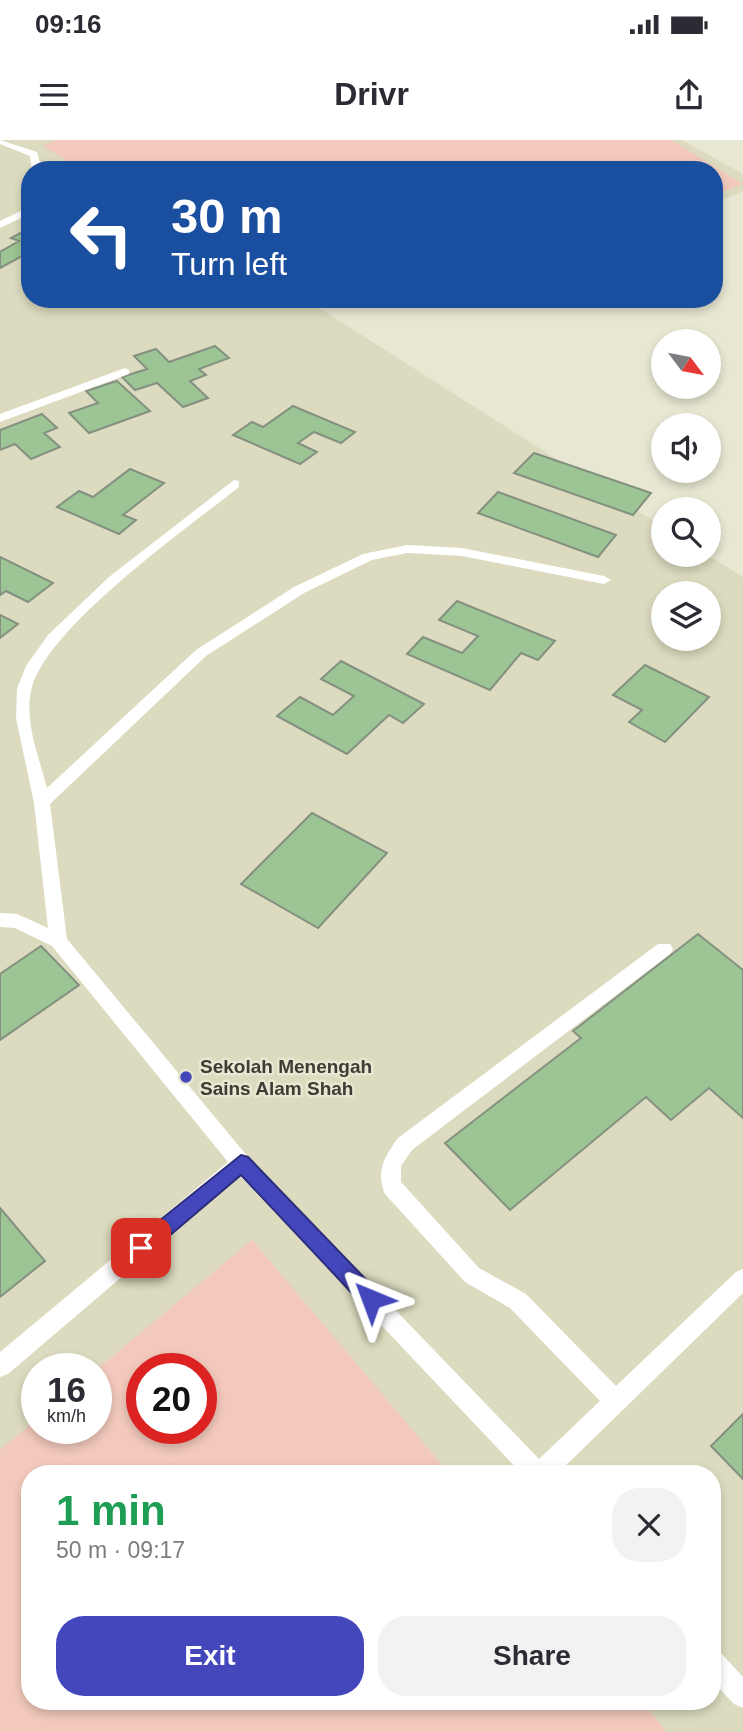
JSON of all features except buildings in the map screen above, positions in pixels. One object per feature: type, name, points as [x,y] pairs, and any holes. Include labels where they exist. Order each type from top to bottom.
[{"type":"lane","points":[[0,141],[34,154],[35,161]]},
{"type":"lane","points":[[0,225],[21,217]]},
{"type":"lane","points":[[0,418],[125,372]]},
{"type":"lane","points":[[58,941],[42,802],[23,724],[24,688],[32,666],[68,620],[234,484]]},
{"type":"lane","points":[[42,802],[201,653],[299,590],[368,557],[407,549],[462,552],[604,580]]},
{"type":"lane","points":[[0,920],[17,920],[58,941],[241,1163],[530,1465]]},
{"type":"lane","points":[[615,1401],[518,1300],[472,1275],[392,1188],[388,1176],[391,1163],[405,1144],[664,949]]},
{"type":"lane","points":[[0,1366],[241,1163]]},
{"type":"lane","points":[[548,1465],[743,1279]]},
{"type":"lane","points":[[721,1672],[743,1695]]},
{"type":"shaded area","name":"Sekolah Menengah Sains Alam Shah","points":[[0,140],[682,140],[720,161],[21,161],[21,308],[319,308],[651,519],[651,567],[721,567],[721,564],[743,577],[743,1732],[0,1732]]},
{"type":"shaded area","points":[[55,140],[671,140],[705,161],[65,161],[43,146]]},
{"type":"shaded area","name":"Sekolah Menengah Sains Alam Shah","points":[[723,163],[743,174],[743,191],[723,199]]},
{"type":"shaded area","points":[[723,172],[743,184],[723,192]]},
{"type":"shaded area","points":[[252,1240],[442,1465],[21,1465],[21,1710],[649,1710],[667,1732],[0,1732],[0,1450],[21,1432],[21,1444],[112,1444],[112,1357]]},
{"type":"place","name":"Sekolah Menengah Sains Alam Shah","points":[[186,1077]]},
{"type":"route","points":[[141,1248],[241,1163],[371,1299]]}]
